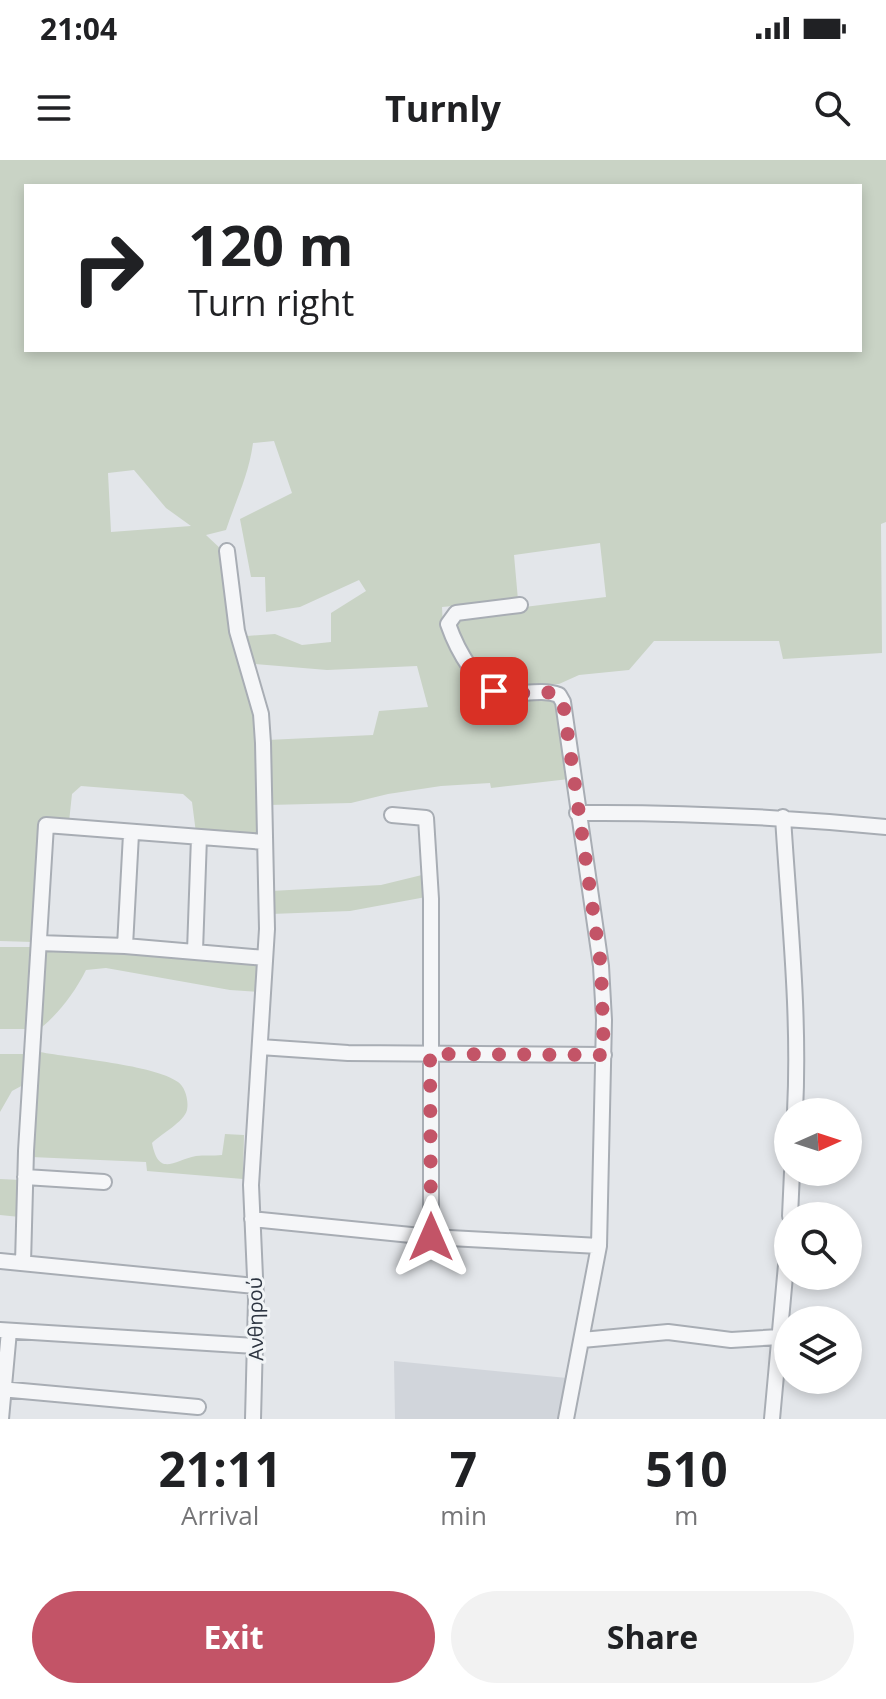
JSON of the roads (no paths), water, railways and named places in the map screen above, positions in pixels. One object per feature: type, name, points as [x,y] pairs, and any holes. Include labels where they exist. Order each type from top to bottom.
[{"type":"street","name":"Ανθηρού","points":[[227,551],[237,631],[261,714],[265,842],[265,958],[252,1163],[255,1286],[253,1419]]},
{"type":"street","points":[[520,605],[456,613],[448,624],[467,665],[494,691],[504,695],[551,692],[559,695],[563,702],[601,966],[604,1055],[599,1246],[566,1419]]},
{"type":"street","points":[[577,813],[678,812],[783,817],[886,827]]},
{"type":"street","points":[[392,815],[426,818],[431,899],[431,1237]]},
{"type":"street","points":[[783,817],[796,990],[796,1098]]},
{"type":"street","points":[[23,1263],[25,1177],[46,825],[265,842]]},
{"type":"street","points":[[125,946],[131,834]]},
{"type":"street","points":[[195,951],[199,837]]},
{"type":"street","points":[[39,943],[125,946],[265,958]]},
{"type":"street","points":[[260,1047],[348,1053],[604,1055]]},
{"type":"street","points":[[25,1177],[104,1182]]},
{"type":"street","points":[[252,1219],[431,1237],[599,1246]]},
{"type":"street","points":[[0,1261],[255,1286]]},
{"type":"street","points":[[1,1419],[4,1331],[255,1346]]},
{"type":"street","points":[[582,1340],[668,1332],[731,1340],[774,1337]]},
{"type":"street","points":[[2,1390],[198,1407]]},
{"type":"street","points":[[772,1419],[774,1394]]}]
